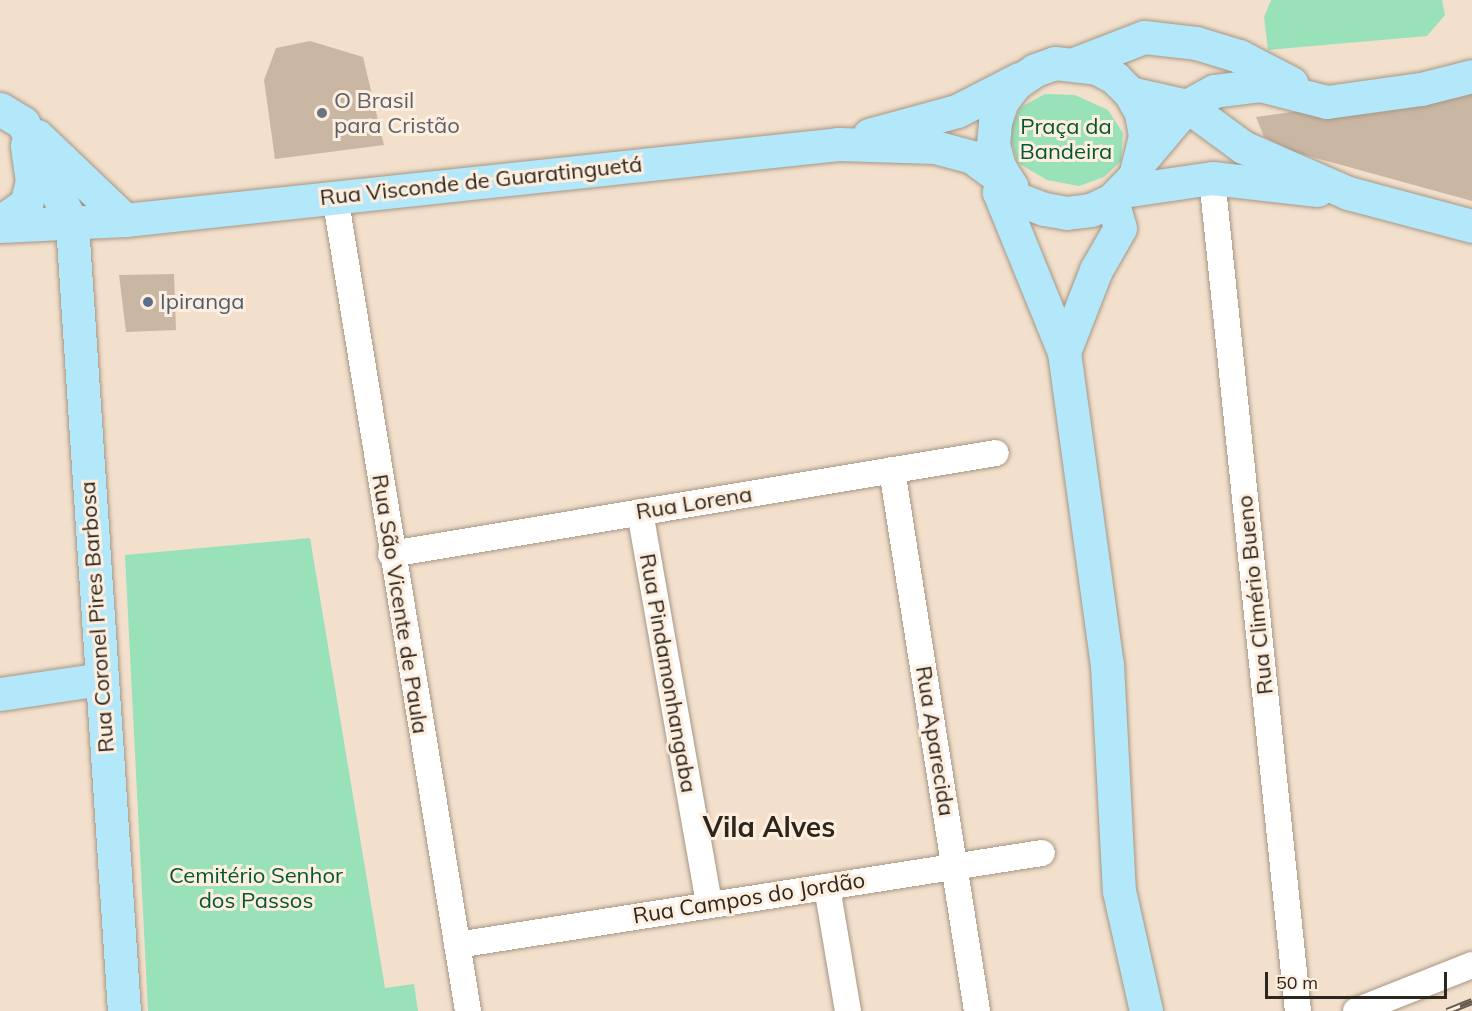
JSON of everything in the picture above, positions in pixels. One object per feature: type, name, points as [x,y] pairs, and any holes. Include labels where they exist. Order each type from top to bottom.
[{"type":"main road","points":[[1077,63],[1144,37],[1196,43],[1239,56],[1327,102]]},
{"type":"main road","points":[[1142,159],[1145,136],[1141,113],[1130,93],[1097,68],[1077,63],[1055,63],[1035,70],[1016,83],[1002,101],[995,122],[993,145],[1005,189],[1064,352],[1107,664],[1119,891],[1146,1011]]},
{"type":"main road","name":"Rua Visconde de Guaratinguetá","points":[[838,144],[957,111],[1035,70]]},
{"type":"main road","points":[[1064,352],[1095,270],[1120,228],[1117,196],[1142,159],[1186,106],[1214,92],[1260,85],[1327,102],[1421,89],[1472,76]]},
{"type":"main road","points":[[1130,93],[1186,106],[1243,147],[1348,193]]},
{"type":"main road","points":[[0,95],[72,224]]},
{"type":"main road","points":[[12,116],[125,220]]},
{"type":"main road","points":[[0,224],[26,204],[32,182],[12,116]]},
{"type":"main road","name":"Rua Visconde de Guaratinguetá","points":[[0,224],[72,224],[125,220],[838,144],[935,147],[972,157],[1005,189]]},
{"type":"main road","points":[[1005,189],[1067,213],[1091,210],[1117,196],[1212,178],[1348,193],[1472,226]]},
{"type":"main road","name":"Rua Coronel Pires Barbosa","points":[[72,224],[124,1011]]},
{"type":"main road","points":[[0,693],[102,679]]},
{"type":"street","name":"Rua Climério Bueno","points":[[1212,178],[1298,1011]]},
{"type":"street","name":"Rua São Vicente de Paula","points":[[335,196],[468,1011]]},
{"type":"street","name":"Rua Lorena","points":[[392,554],[996,453]]},
{"type":"street","name":"Rua Aparecida","points":[[892,470],[977,1011]]},
{"type":"street","name":"Rua Pindamonhangaba","points":[[640,512],[708,905]]},
{"type":"street","name":"Rua Campos do Jordão","points":[[457,945],[1042,852]]},
{"type":"street","points":[[827,886],[848,1011]]},
{"type":"street","points":[[1356,1011],[1472,965]]},
{"type":"green space","points":[[1271,0],[1442,0],[1445,15],[1427,36],[1268,50],[1264,17]]},
{"type":"green space","name":"Praça da Bandeira","points":[[1045,94],[1075,95],[1108,110],[1123,133],[1121,161],[1104,177],[1079,186],[1047,180],[1018,163],[1008,133],[1021,107]]},
{"type":"green space","name":"Cemitério Senhor dos Passos","points":[[310,538],[385,988],[414,984],[418,1011],[148,1011],[125,555]]},
{"type":"building","name":"O Brasil para Cristão","points":[[310,41],[363,57],[384,145],[275,159],[264,80],[276,48]]},
{"type":"building","points":[[1472,87],[1472,201],[1294,152],[1264,137],[1256,117]]},
{"type":"building","name":"Ipiranga","points":[[174,274],[176,330],[126,332],[119,275]]},
{"type":"railway","points":[[1447,1011],[1472,1001]]},
{"type":"place","name":"O Brasil para Cristão","points":[[322,113]]},
{"type":"place","name":"Ipiranga","points":[[148,302]]},
{"type":"district","name":"Vila Alves","points":[[769,827]]}]
